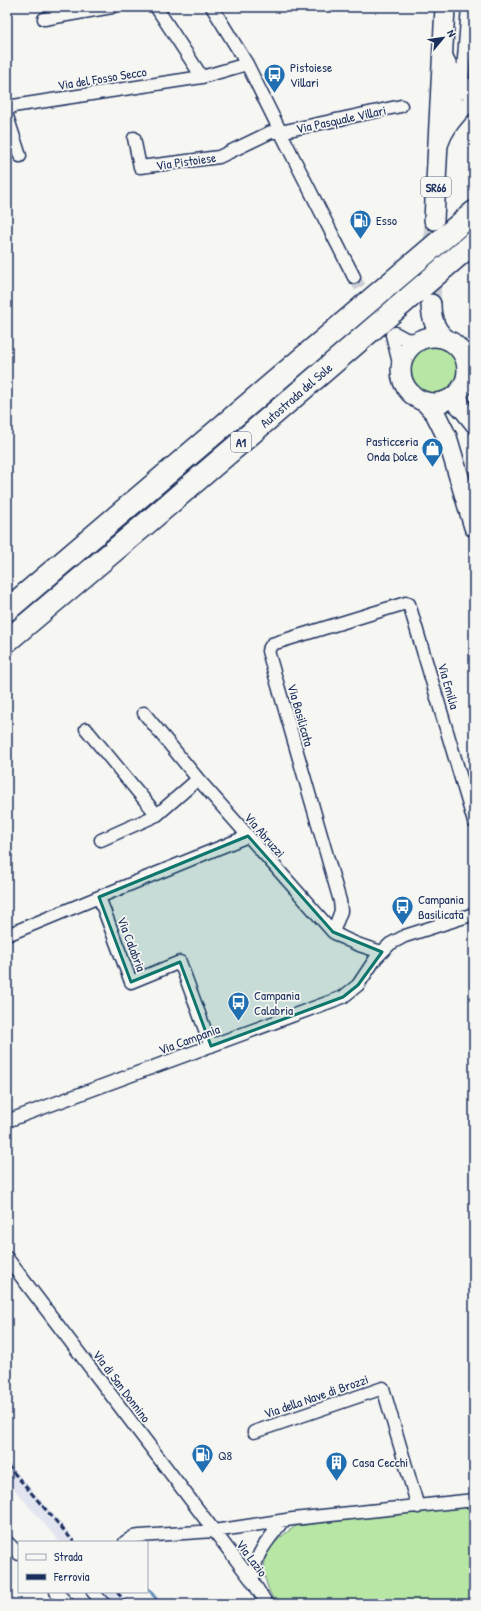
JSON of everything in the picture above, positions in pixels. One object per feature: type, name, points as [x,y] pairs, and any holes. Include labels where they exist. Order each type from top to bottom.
[{"type":"highway","name":"Autostrada del Sole","points":[[7,610],[474,212]]},
{"type":"highway","name":"Autostrada del Sole","points":[[7,641],[474,242]]},
{"type":"main road","name":"SR66","points":[[434,220],[445,7]]},
{"type":"main road","points":[[420,340],[431,303],[432,315],[436,326],[441,334],[458,347],[466,361],[466,377],[454,396],[449,418],[474,501]]},
{"type":"main road","points":[[449,341],[437,337],[420,340],[406,352],[402,360],[400,371],[403,382],[408,391],[415,398],[425,402],[437,404],[454,396]]},
{"type":"main road","points":[[425,402],[435,413],[447,437],[474,527]]},
{"type":"street","points":[[44,19],[112,7]]},
{"type":"street","points":[[156,7],[202,77]]},
{"type":"street","points":[[212,7],[248,64],[280,132],[354,277]]},
{"type":"street","points":[[437,153],[442,134],[468,95],[468,7]]},
{"type":"street","points":[[442,52],[453,74],[468,95]]},
{"type":"street","name":"Via del Fosso Secco","points":[[7,111],[13,106],[202,77],[248,64]]},
{"type":"street","points":[[440,100],[450,107],[458,108],[468,95]]},
{"type":"street","name":"Via Pasquale Villari","points":[[280,132],[401,106]]},
{"type":"street","points":[[7,116],[20,156]]},
{"type":"street","name":"Via Pistoiese","points":[[134,138],[140,167],[219,157],[271,132],[280,132]]},
{"type":"street","points":[[400,371],[394,334],[406,339],[420,340]]},
{"type":"street","points":[[454,396],[462,412],[473,426]]},
{"type":"street","name":"Via Basilicata","points":[[333,932],[342,911],[340,901],[268,651],[272,644],[406,603],[410,604]]},
{"type":"street","name":"Via Emilia","points":[[410,604],[474,822]]},
{"type":"street","name":"Via Abruzzi","points":[[144,714],[198,779],[333,932],[343,939],[382,952]]},
{"type":"street","points":[[86,729],[156,815]]},
{"type":"street","points":[[101,840],[156,815],[198,779]]},
{"type":"street","points":[[7,935],[248,836]]},
{"type":"street","name":"Via Calabria","points":[[99,897],[131,982],[180,962],[211,1046]]},
{"type":"street","name":"Via Campania","points":[[7,1121],[343,997],[358,985],[382,952],[390,944],[401,938],[474,914]]},
{"type":"street","name":"Via di San Donnino","points":[[7,1258],[214,1531]]},
{"type":"street","name":"Via della Nave di Brozzi","points":[[254,1432],[383,1388],[418,1507]]},
{"type":"street","points":[[126,1541],[140,1536],[214,1531],[282,1522],[293,1519],[474,1500]]},
{"type":"street","points":[[253,1582],[254,1563],[282,1522]]},
{"type":"street","name":"Via Lazio","points":[[214,1531],[253,1582],[267,1604]]},
{"type":"street","points":[[7,1542],[18,1553]]},
{"type":"street","points":[[57,1593],[68,1604]]},
{"type":"street","points":[[94,1593],[104,1604]]},
{"type":"highlighted area","points":[[248,836],[333,932],[382,952],[358,985],[343,997],[211,1046],[180,962],[131,982],[99,897]]},
{"type":"shaded area","points":[[7,1461],[76,1541],[59,1541],[7,1481]]},
{"type":"shaded area","points":[[104,1593],[121,1593],[130,1604],[113,1604]]},
{"type":"green space","points":[[433,344],[447,348],[455,356],[459,370],[455,384],[447,392],[433,396],[419,392],[411,384],[407,370],[411,356],[419,348]]},
{"type":"green space","points":[[474,1505],[474,1604],[281,1604],[279,1602],[275,1602],[269,1590],[265,1578],[264,1568],[266,1559],[276,1542],[296,1526]]},
{"type":"waterway","points":[[148,1588],[160,1604]]},
{"type":"tunnel","points":[[431,303],[434,220]]},
{"type":"tunnel","points":[[354,277],[367,299],[386,325]]},
{"type":"railway","points":[[7,1465],[73,1541]]},
{"type":"railway","points":[[118,1593],[127,1604]]},
{"type":"place","name":"Pistoiese Villari","points":[[274,94]]},
{"type":"place","name":"Esso","points":[[361,240]]},
{"type":"place","name":"Pasticceria Onda Dolce","points":[[433,468]]},
{"type":"place","name":"Campania Basilicata","points":[[402,926]]},
{"type":"place","name":"Campania Calabria","points":[[238,1022]]},
{"type":"place","name":"Q8","points":[[203,1474]]},
{"type":"place","name":"Casa Cecchi","points":[[337,1482]]}]
